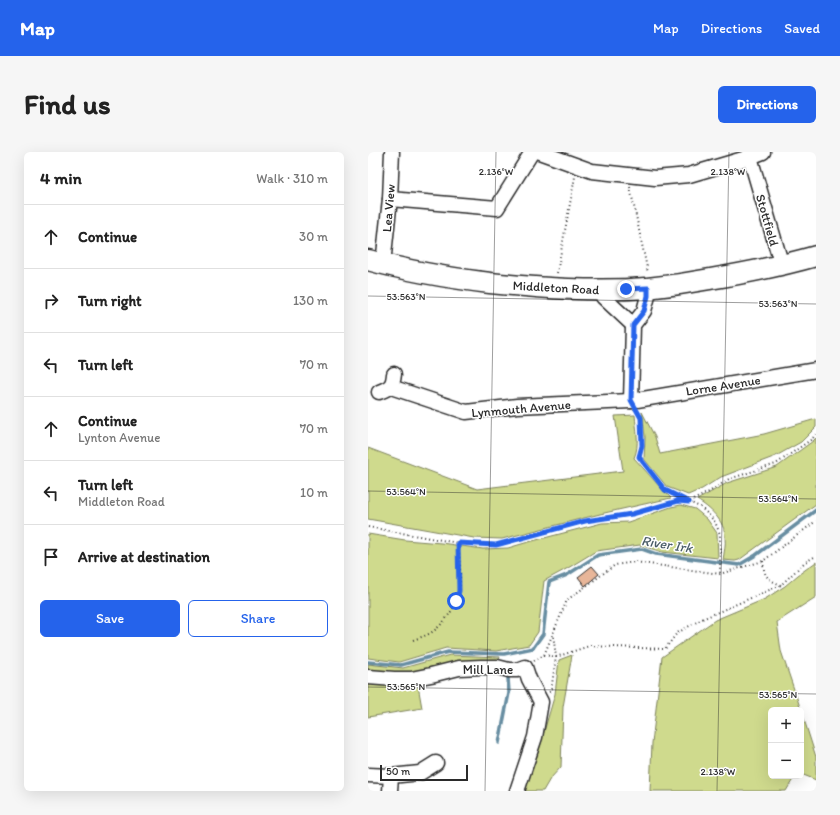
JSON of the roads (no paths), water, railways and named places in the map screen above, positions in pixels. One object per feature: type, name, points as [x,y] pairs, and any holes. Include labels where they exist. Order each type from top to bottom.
[{"type":"main road","name":"Middleton Road","points":[[375,262],[459,279],[531,287],[602,290],[650,288],[711,279],[782,266],[816,256]]},
{"type":"street","name":"Lea View","points":[[375,262],[390,199],[392,152]]},
{"type":"street","points":[[390,199],[497,208],[532,152]]},
{"type":"street","points":[[539,152],[592,171],[655,178],[689,175],[750,154],[763,152]]},
{"type":"street","name":"Stottfield","points":[[750,154],[782,266]]},
{"type":"street","points":[[631,400],[633,325],[644,311],[650,288]]},
{"type":"street","points":[[602,290],[603,298],[633,325]]},
{"type":"street","name":"Lorne Avenue","points":[[631,400],[816,370]]},
{"type":"street","name":"Lynmouth Avenue","points":[[388,384],[466,412],[517,406],[631,400]]},
{"type":"street","name":"Mill Lane","points":[[368,677],[394,679],[412,678],[459,668],[498,667],[509,670],[517,670],[525,667],[528,679],[541,702],[535,737],[517,791]]},
{"type":"street","points":[[368,775],[391,776],[420,773],[436,763]]},
{"type":"street","points":[[390,791],[391,776]]},
{"type":"waterway","name":"River Irk","points":[[368,662],[401,665],[448,652],[504,654],[533,648],[543,634],[549,582],[567,575],[598,555],[642,549],[656,554],[739,565],[756,555],[816,510]]},
{"type":"waterway","points":[[499,743],[509,693],[508,678],[506,674]]}]
